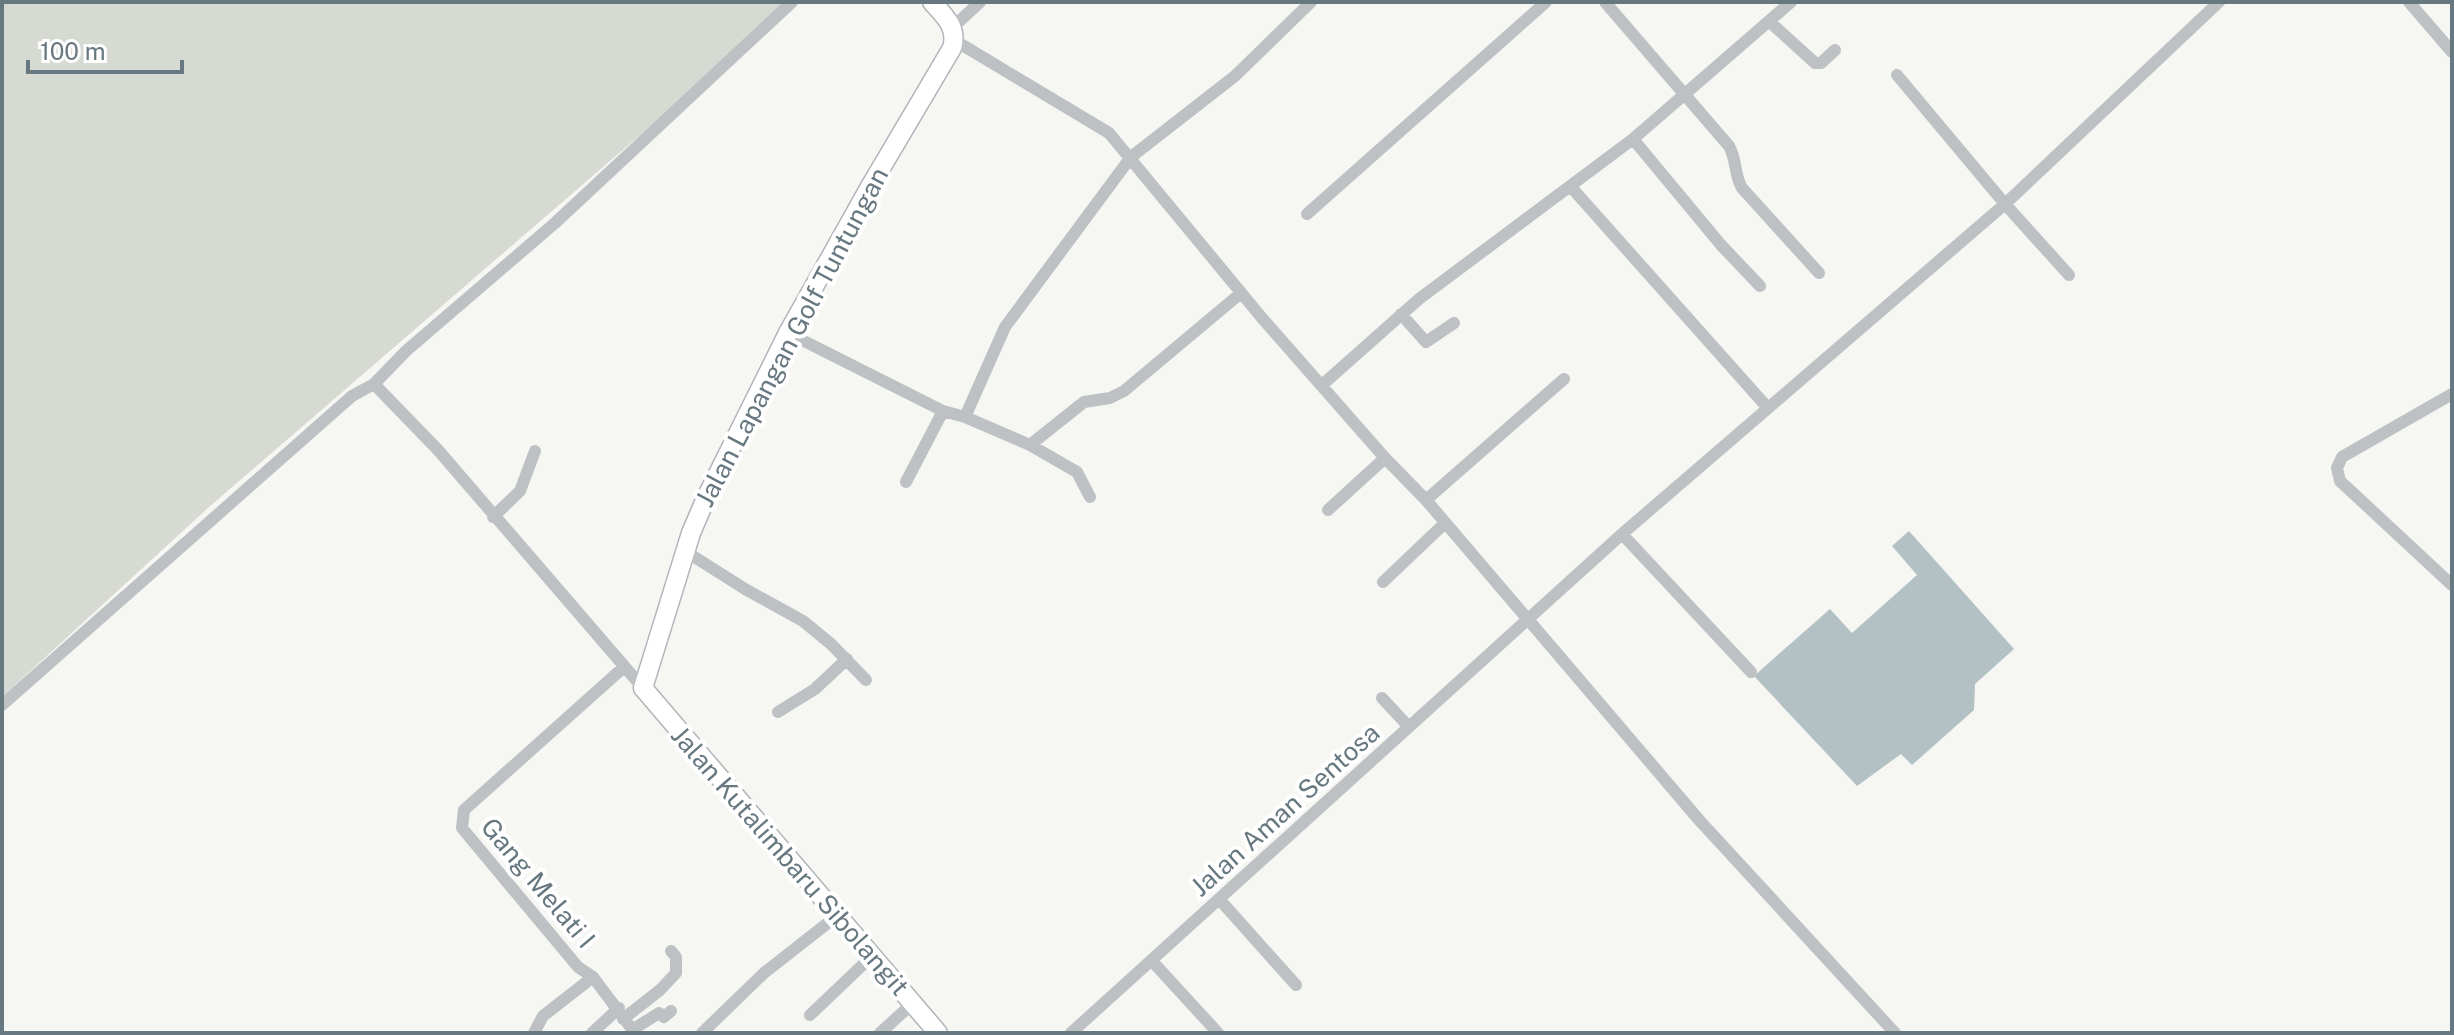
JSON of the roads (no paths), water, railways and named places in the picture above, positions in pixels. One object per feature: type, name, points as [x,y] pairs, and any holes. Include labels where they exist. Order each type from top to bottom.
[{"type":"street","points":[[2,705],[352,396],[374,384],[406,351],[555,223],[792,2]]},
{"type":"street","points":[[932,2],[953,34],[1105,129],[1241,293],[1385,458],[1426,500],[1700,821],[1895,1033]]},
{"type":"street","points":[[953,34],[980,2]]},
{"type":"street","points":[[965,417],[1005,327],[1131,157],[1235,76],[1311,2]]},
{"type":"street","points":[[1307,214],[1546,2]]},
{"type":"street","points":[[1605,2],[1729,146],[1737,180],[1742,188],[1819,273]]},
{"type":"street","points":[[1322,385],[1401,314],[1633,139],[1791,2]]},
{"type":"street","name":"Jalan Aman Sentosa","points":[[1078,1031],[1622,534],[2005,204],[2219,2]]},
{"type":"street","points":[[2409,2],[2452,52]]},
{"type":"street","points":[[1770,22],[1815,63],[1822,62],[1835,50]]},
{"type":"street","name":"Jalan Lapangan Golf Tuntungan","points":[[643,688],[685,551],[706,498],[788,333],[949,55],[953,34]]},
{"type":"street","points":[[1897,75],[2069,275]]},
{"type":"street","points":[[1633,139],[1721,245],[1760,286]]},
{"type":"street","points":[[1571,187],[1767,407]]},
{"type":"street","points":[[1030,445],[1084,402],[1110,398],[1124,391],[1241,293]]},
{"type":"street","points":[[1401,314],[1426,342],[1454,323]]},
{"type":"street","points":[[788,333],[943,411],[965,417],[1030,445],[1077,472],[1090,497]]},
{"type":"street","points":[[1426,500],[1564,379]]},
{"type":"street","points":[[374,384],[438,450],[643,688]]},
{"type":"street","points":[[2452,394],[2342,457],[2337,468],[2340,481],[2452,585]]},
{"type":"street","points":[[906,482],[943,411]]},
{"type":"street","points":[[493,517],[520,491],[535,451]]},
{"type":"street","points":[[1328,510],[1385,458]]},
{"type":"street","points":[[1383,582],[1445,523]]},
{"type":"street","points":[[1622,534],[1751,672]]},
{"type":"street","points":[[685,551],[803,621],[866,680]]},
{"type":"street","points":[[778,712],[815,689],[847,659]]},
{"type":"street","name":"Gang Melati I","points":[[624,667],[464,810],[461,819],[462,828],[578,967],[593,977],[634,1032]]},
{"type":"street","name":"Jalan Kutalimbaru Sibolangit","points":[[643,688],[938,1033]]},
{"type":"street","points":[[1382,698],[1409,727]]},
{"type":"street","points":[[1220,900],[1296,985]]},
{"type":"street","points":[[702,1033],[764,973],[838,915]]},
{"type":"street","points":[[592,1033],[660,990],[676,973],[676,957],[671,951]]},
{"type":"street","points":[[810,1015],[872,956]]},
{"type":"street","points":[[1152,961],[1218,1033]]},
{"type":"street","points":[[534,1033],[543,1016],[593,977]]},
{"type":"street","points":[[880,1033],[913,1003]]},
{"type":"street","points":[[634,1032],[659,1013],[664,1017],[671,1011]]}]
